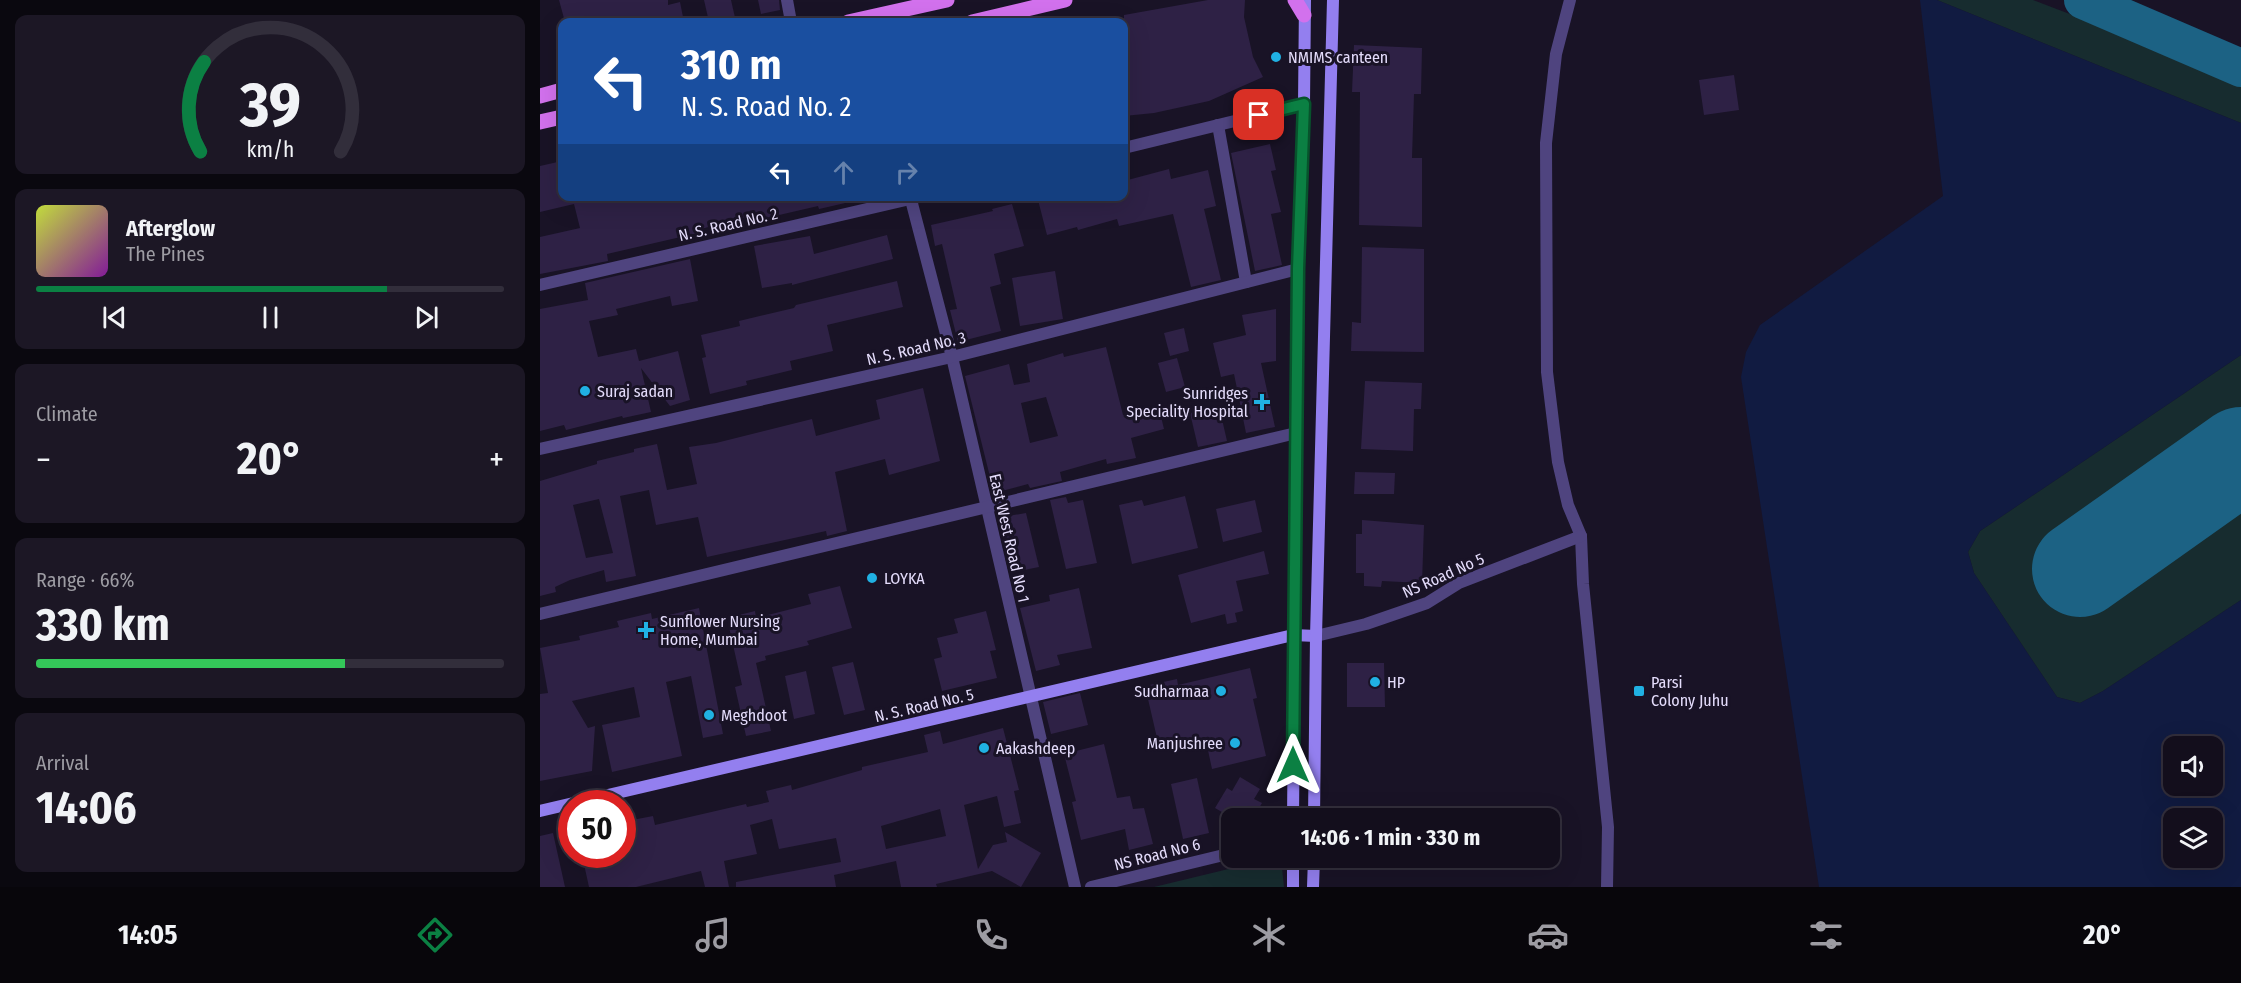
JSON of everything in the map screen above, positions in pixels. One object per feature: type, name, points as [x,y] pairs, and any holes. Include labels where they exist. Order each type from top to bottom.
[{"type":"main road","points":[[874,18],[947,0]]},
{"type":"main road","points":[[983,18],[1018,5],[1065,0]]},
{"type":"main road","points":[[1293,808],[1298,269],[1305,8],[1295,0]]},
{"type":"main road","points":[[1314,808],[1316,636],[1333,0]]},
{"type":"main road","points":[[540,96],[558,91]]},
{"type":"main road","points":[[540,122],[558,118]]},
{"type":"main road","name":"N. S. Road No. 5","points":[[540,811],[1293,635],[1316,636]]},
{"type":"main road","points":[[1293,868],[1293,887]]},
{"type":"main road","points":[[1313,887],[1314,868]]},
{"type":"street","points":[[787,0],[790,18]]},
{"type":"street","points":[[1570,0],[1556,54],[1546,143],[1547,372],[1558,462],[1568,505],[1581,536],[1584,594],[1608,827],[1606,887]]},
{"type":"street","points":[[1128,147],[1304,104]]},
{"type":"street","points":[[1218,125],[1246,282]]},
{"type":"street","name":"N. S. Road No. 2","points":[[540,285],[897,201]]},
{"type":"street","name":"East West Road No 1","points":[[915,201],[1075,887]]},
{"type":"street","name":"N. S. Road No. 3","points":[[540,449],[951,357],[1298,269]]},
{"type":"street","points":[[540,614],[987,509],[1296,433]]},
{"type":"street","name":"NS Road No 5","points":[[1316,636],[1366,624],[1427,603],[1459,583],[1581,536]]},
{"type":"street","name":"NS Road No 6","points":[[1091,887],[1221,856]]},
{"type":"green space","points":[[1937,0],[2033,0],[2164,50],[2241,85],[2241,123]]},
{"type":"green space","points":[[2241,355],[2241,432],[2063,561],[2089,598],[2241,489],[2241,600],[2103,691],[2080,703],[2057,697],[1974,573],[1968,552],[1980,531]]},
{"type":"green space","points":[[1233,868],[1282,868],[1284,887],[1154,887]]},
{"type":"water","points":[[1920,0],[1937,0],[2241,123],[2241,355],[1980,531],[1968,552],[1974,573],[2057,697],[2080,703],[2103,691],[2241,600],[2241,887],[1819,887],[1741,377],[1746,352],[1760,325],[1943,196]]},
{"type":"building","points":[[559,0],[668,0],[668,5],[680,2],[683,18],[564,18]]},
{"type":"building","points":[[704,0],[731,0],[735,18],[708,18]]},
{"type":"building","points":[[758,0],[779,0],[780,10],[761,14]]},
{"type":"building","points":[[1208,0],[1245,0],[1244,17],[1253,57],[1263,77],[1209,101],[1154,113],[1128,116],[1128,18],[1124,18],[1124,15]]},
{"type":"building","points":[[1354,45],[1422,48],[1421,94],[1414,94],[1412,158],[1422,158],[1422,227],[1359,225],[1360,92],[1352,92]]},
{"type":"building","points":[[1734,75],[1739,110],[1704,115],[1699,80]]},
{"type":"building","points":[[1270,144],[1276,170],[1271,171],[1281,212],[1271,214],[1282,265],[1255,271],[1231,153]]},
{"type":"building","points":[[558,162],[558,201],[854,201],[819,209],[818,206],[749,222],[747,217],[697,230],[698,233],[607,254],[608,261],[540,274],[540,237],[580,228],[574,204],[540,212],[540,166]]},
{"type":"building","points":[[1169,169],[1171,179],[1208,170],[1216,206],[1204,209],[1221,280],[1191,287],[1173,214],[1119,226],[1117,219],[1078,230],[1077,227],[1047,235],[1038,201],[1128,201],[1128,180]]},
{"type":"building","points":[[1012,204],[1024,246],[994,254],[1001,284],[990,287],[1001,331],[958,342],[950,310],[957,309],[942,244],[935,246],[931,225],[993,211],[992,209]]},
{"type":"building","points":[[887,235],[893,259],[792,285],[792,283],[762,288],[754,246],[810,236],[814,254]]},
{"type":"building","points":[[1362,247],[1424,249],[1424,352],[1351,351],[1352,322],[1361,323]]},
{"type":"building","points":[[690,259],[698,301],[672,306],[670,296],[616,309],[618,315],[589,321],[598,357],[636,349],[639,361],[678,351],[690,400],[670,406],[641,368],[651,412],[623,418],[622,416],[566,430],[564,425],[540,431],[540,309],[588,300],[585,283]]},
{"type":"building","points":[[1055,271],[1063,319],[1020,326],[1012,278]]},
{"type":"building","points":[[897,281],[903,307],[827,325],[833,351],[790,361],[792,370],[746,381],[747,385],[710,394],[702,358],[706,357],[701,335],[740,326],[739,321],[794,308],[796,305]]},
{"type":"building","points":[[1276,309],[1276,361],[1261,363],[1275,427],[1246,433],[1234,374],[1221,377],[1213,343],[1246,335],[1242,315]]},
{"type":"building","points":[[1184,328],[1189,351],[1170,356],[1164,333]]},
{"type":"building","points":[[1106,347],[1123,415],[1159,408],[1164,429],[1131,438],[1136,458],[1107,464],[1106,459],[1060,472],[1062,481],[1030,488],[1028,484],[994,493],[965,376],[1009,364],[1014,385],[1030,382],[1027,364],[1063,353],[1064,357]],"holes":[[[1046,397],[1058,436],[1030,443],[1021,403]]]},
{"type":"building","points":[[1177,358],[1185,387],[1166,392],[1158,363]]},
{"type":"building","points":[[1365,381],[1422,383],[1421,409],[1414,409],[1413,451],[1361,449]]},
{"type":"building","points":[[923,388],[940,461],[889,475],[885,459],[835,472],[847,531],[827,536],[826,531],[707,557],[698,517],[656,525],[649,490],[620,496],[636,576],[606,582],[604,570],[570,580],[555,587],[556,592],[540,596],[540,481],[597,464],[597,461],[634,452],[634,449],[657,444],[667,490],[697,484],[689,447],[716,443],[812,419],[816,436],[880,419],[876,400]],"holes":[[[599,499],[613,553],[586,558],[573,505]]]},
{"type":"building","points":[[1219,406],[1227,441],[1198,447],[1190,413]]},
{"type":"building","points":[[1355,472],[1395,473],[1394,494],[1354,494]]},
{"type":"building","points":[[1185,496],[1198,548],[1132,564],[1119,505],[1142,500],[1144,506]]},
{"type":"building","points":[[1066,497],[1068,503],[1083,500],[1097,563],[1066,569],[1050,500]]},
{"type":"building","points":[[1255,500],[1262,532],[1223,542],[1216,509]]},
{"type":"building","points":[[1026,513],[1039,567],[1019,571],[1016,560],[1006,554],[1003,538],[1007,532],[1012,531],[1008,516]]},
{"type":"building","points":[[1362,520],[1424,525],[1422,583],[1382,581],[1381,587],[1364,586],[1364,573],[1356,573],[1356,534],[1362,534]]},
{"type":"building","points":[[1264,551],[1269,574],[1236,581],[1243,611],[1235,613],[1237,622],[1227,624],[1225,614],[1191,623],[1178,575]]},
{"type":"building","points":[[840,586],[852,628],[807,641],[809,645],[765,656],[766,660],[756,663],[771,731],[746,736],[735,687],[742,685],[727,618],[755,611],[756,618],[811,604],[808,594]]},
{"type":"building","points":[[1079,588],[1092,648],[1057,655],[1060,665],[1036,671],[1020,608],[1050,601],[1049,595]]},
{"type":"building","points":[[699,608],[723,734],[703,738],[691,676],[666,682],[682,756],[612,772],[602,725],[640,717],[634,687],[572,701],[588,728],[595,726],[592,771],[540,781],[540,694],[548,693],[540,648],[580,640],[579,636],[619,627],[617,621],[651,613],[652,619]]},
{"type":"building","points":[[986,611],[996,650],[990,651],[997,678],[942,691],[934,659],[942,657],[937,638],[958,633],[954,619]]},
{"type":"building","points":[[853,662],[865,710],[844,715],[832,667]]},
{"type":"building","points":[[1347,663],[1384,663],[1385,707],[1347,707]]},
{"type":"building","points":[[1250,668],[1257,698],[1253,699],[1266,756],[1212,769],[1206,741],[1160,751],[1145,686],[1177,679],[1178,685]]},
{"type":"building","points":[[806,671],[815,714],[794,719],[785,676]]},
{"type":"building","points":[[1080,693],[1088,725],[1051,734],[1043,702]]},
{"type":"building","points":[[1003,728],[1019,790],[1014,791],[1021,823],[1004,827],[997,796],[964,805],[978,869],[993,845],[1007,842],[1005,832],[1041,853],[1021,887],[992,871],[936,884],[937,887],[901,887],[896,861],[834,875],[836,887],[736,887],[736,882],[841,862],[836,838],[779,849],[772,819],[750,825],[757,854],[724,861],[729,887],[705,887],[701,871],[636,887],[589,887],[585,868],[636,868],[636,819],[653,816],[655,825],[746,804],[747,807],[769,802],[766,791],[791,785],[792,790],[862,770],[862,767],[928,752],[924,735],[940,731],[943,744]],"holes":[[[940,809],[946,836],[886,849],[881,826]]]},
{"type":"building","points":[[1104,744],[1117,798],[1130,796],[1133,809],[1144,808],[1153,844],[1129,850],[1125,829],[1081,840],[1072,802],[1076,801],[1064,754]]},
{"type":"building","points":[[1240,777],[1260,789],[1254,799],[1262,803],[1259,808],[1221,808],[1221,811],[1215,808],[1227,788],[1232,791]]},
{"type":"building","points":[[1197,778],[1209,833],[1183,839],[1171,784]]},
{"type":"building","points":[[553,833],[558,868],[561,868],[565,887],[540,887],[540,836]]},
{"type":"taxiway","points":[[2083,0],[2241,68]]},
{"type":"runway","points":[[2080,569],[2241,455]]},
{"type":"place","name":"NMIMS canteen","points":[[1276,57]]},
{"type":"place","name":"Suraj sadan","points":[[585,391]]},
{"type":"place","name":"Sunridges Speciality Hospital","points":[[1262,402]]},
{"type":"place","name":"LOYKA","points":[[872,578]]},
{"type":"place","name":"Sunflower Nursing Home, Mumbai","points":[[646,630]]},
{"type":"place","name":"HP","points":[[1375,682]]},
{"type":"place","name":"Sudharmaa","points":[[1221,691]]},
{"type":"place","name":"Parsi Colony Juhu","points":[[1639,691]]},
{"type":"place","name":"Meghdoot","points":[[709,715]]},
{"type":"place","name":"Manjushree","points":[[1235,743]]},
{"type":"place","name":"Aakashdeep","points":[[984,748]]},
{"type":"route","points":[[1259,115],[1304,104],[1298,269],[1293,765]]}]
